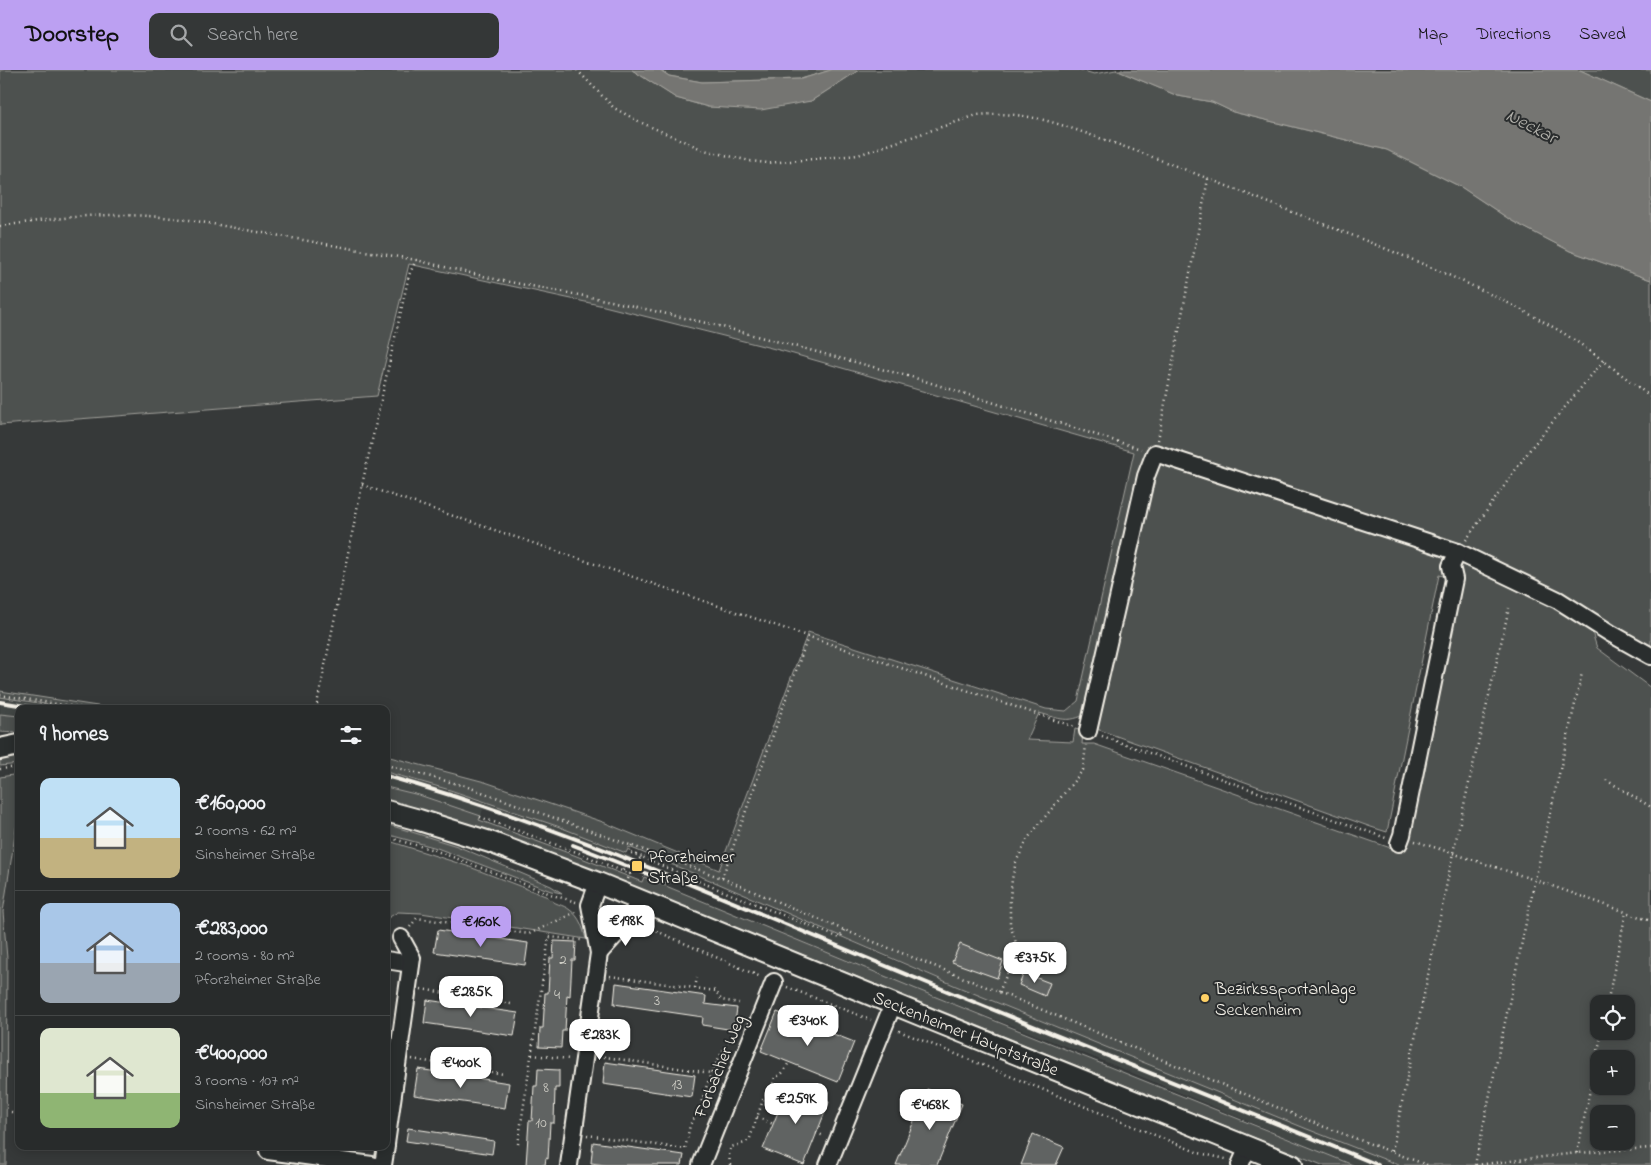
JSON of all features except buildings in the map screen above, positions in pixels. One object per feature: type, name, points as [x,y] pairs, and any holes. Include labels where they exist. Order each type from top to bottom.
[{"type":"main road","points":[[0,740],[15,743]]},
{"type":"main road","points":[[0,750],[15,745]]},
{"type":"main road","name":"Seckenheimer Hauptstraße","points":[[390,812],[490,842],[598,883],[893,1004],[1243,1158],[1292,1165]]},
{"type":"street","points":[[1088,731],[1146,476],[1155,453],[1458,552],[1558,600],[1651,656]]},
{"type":"street","points":[[1401,839],[1454,579],[1452,566],[1458,552]]},
{"type":"street","points":[[569,1165],[596,974],[598,947],[590,905],[598,883]]},
{"type":"street","points":[[598,947],[630,919],[639,900]]},
{"type":"street","points":[[390,1115],[412,958],[401,938]]},
{"type":"street","points":[[390,961],[411,964]]},
{"type":"street","name":"Forbacher Weg","points":[[701,1165],[774,982]]},
{"type":"street","points":[[828,1165],[893,1004]]},
{"type":"street","points":[[268,1150],[372,1165]]},
{"type":"street","points":[[383,1165],[385,1150]]},
{"type":"path","points":[[577,70],[614,108],[642,124],[704,150],[750,161],[768,163],[858,155],[976,114],[997,113],[1043,118],[1128,148],[1420,263],[1515,307],[1554,328],[1604,360],[1651,397]]},
{"type":"path","points":[[0,226],[76,216],[158,216],[416,260],[499,280],[611,300],[714,324],[915,378],[1155,453],[1208,179]]},
{"type":"path","points":[[317,705],[362,485],[409,275],[416,260]]},
{"type":"path","points":[[1458,552],[1532,448],[1604,360]]},
{"type":"path","points":[[362,485],[1130,745],[1401,839],[1453,853],[1651,921]]},
{"type":"path","points":[[1392,1152],[1453,853],[1509,608]]},
{"type":"path","points":[[722,878],[808,637]]},
{"type":"path","points":[[1582,673],[1535,880],[1476,1165],[1577,1153],[1651,1148]]},
{"type":"path","points":[[0,695],[64,705]]},
{"type":"path","points":[[999,992],[1018,949],[1010,925],[1010,899],[1016,862],[1028,838],[1083,770],[1088,731]]},
{"type":"path","points":[[390,766],[465,786],[722,878],[1322,1126],[1427,1165]]},
{"type":"path","points":[[0,769],[15,767]]},
{"type":"path","points":[[1606,780],[1651,807]]},
{"type":"path","points":[[480,817],[571,850],[622,871]]},
{"type":"path","points":[[390,837],[434,850],[556,896],[590,905]]},
{"type":"path","points":[[632,845],[629,852],[642,857]]},
{"type":"path","points":[[651,861],[840,938],[844,930]]},
{"type":"path","points":[[401,938],[417,918],[529,934],[590,905]]},
{"type":"path","points":[[1609,995],[1626,912]]},
{"type":"path","points":[[630,919],[774,982],[885,1025],[1199,1153],[1243,1158]]},
{"type":"path","points":[[518,1144],[549,937],[598,947]]},
{"type":"path","points":[[596,974],[716,991],[721,1000],[739,1003]]},
{"type":"path","points":[[695,988],[697,978]]},
{"type":"path","points":[[408,987],[511,1004]]},
{"type":"path","points":[[823,1030],[833,1005]]},
{"type":"path","points":[[574,1133],[685,1149],[690,1125],[699,1109],[711,1073],[729,1039]]},
{"type":"path","points":[[1577,1153],[1600,1040]]},
{"type":"path","points":[[532,1055],[584,1057],[711,1073]]},
{"type":"path","points":[[398,1056],[504,1074]]},
{"type":"path","points":[[730,1165],[729,1153],[731,1147],[746,1143],[750,1138],[764,1097],[771,1091],[774,1077],[785,1071],[789,1062]]},
{"type":"path","points":[[11,1112],[15,1112]]},
{"type":"path","points":[[757,1117],[773,1124]]},
{"type":"shaded area","points":[[0,70],[632,70],[676,98],[708,107],[811,101],[859,70],[1080,70],[1094,74],[1116,70],[1178,96],[1212,102],[1233,112],[1387,150],[1461,187],[1512,221],[1570,251],[1651,280],[1651,650],[1591,629],[1597,648],[1651,688],[1651,1165],[1399,1165],[956,986],[629,847],[626,853],[557,826],[450,790],[390,773],[390,757],[485,782],[603,822],[719,870],[808,632],[1046,709],[1066,711],[1078,701],[1134,452],[783,351],[604,306],[409,264],[377,396],[0,425]],"holes":[[[1148,455],[1173,463],[1161,464],[1154,469],[1094,728],[1387,832],[1439,575],[1448,577],[1461,562],[1402,852],[1094,744],[1082,744],[1083,731],[1075,729],[1073,742],[1027,740],[1039,713],[1066,719],[1078,718],[1084,715]]]},
{"type":"shaded area","points":[[660,70],[831,70],[801,79],[702,82],[669,76]]},
{"type":"shaded area","points":[[1580,70],[1651,70],[1651,102]]},
{"type":"shaded area","points":[[0,691],[91,705],[51,705],[0,697]]},
{"type":"shaded area","points":[[0,697],[51,705],[15,705],[15,716],[0,714]]},
{"type":"shaded area","points":[[0,714],[15,716],[15,733],[0,732]]},
{"type":"shaded area","points":[[15,754],[15,764],[0,766],[0,756]]},
{"type":"shaded area","points":[[390,773],[450,790],[557,826],[631,856],[628,862],[483,809],[481,816],[419,795],[390,788]]},
{"type":"shaded area","points":[[15,775],[15,836],[3,912],[7,958],[6,1165],[0,1165],[0,777]]},
{"type":"shaded area","points":[[390,788],[419,795],[481,816],[479,820],[642,882],[644,877],[1353,1165],[1322,1165],[571,861],[433,815],[390,803]]},
{"type":"shaded area","points":[[390,825],[457,846],[551,886],[562,893],[551,891],[437,848],[390,835]]},
{"type":"shaded area","points":[[390,841],[467,866],[548,897],[553,902],[567,908],[579,919],[586,939],[421,913],[398,912],[390,917]]},
{"type":"shaded area","points":[[790,914],[890,959],[1399,1165],[1353,1165],[1106,1062],[916,989],[782,933]]},
{"type":"water","points":[[632,70],[660,70],[669,76],[702,82],[801,79],[831,70],[859,70],[811,101],[761,110],[708,107],[676,98]]},
{"type":"water","name":"Neckar","points":[[1116,70],[1580,70],[1651,102],[1651,280],[1570,251],[1512,221],[1461,187],[1387,150],[1233,112],[1212,102],[1178,96]]},
{"type":"railway","points":[[0,702],[19,705]]},
{"type":"railway","points":[[390,777],[447,794],[566,835],[1378,1165]]},
{"type":"railway","points":[[573,845],[668,882]]},
{"type":"place","name":"Pforzheimer Straße","points":[[637,866]]},
{"type":"place","name":"Bezirkssportanlage Seckenheim","points":[[1205,998]]}]
